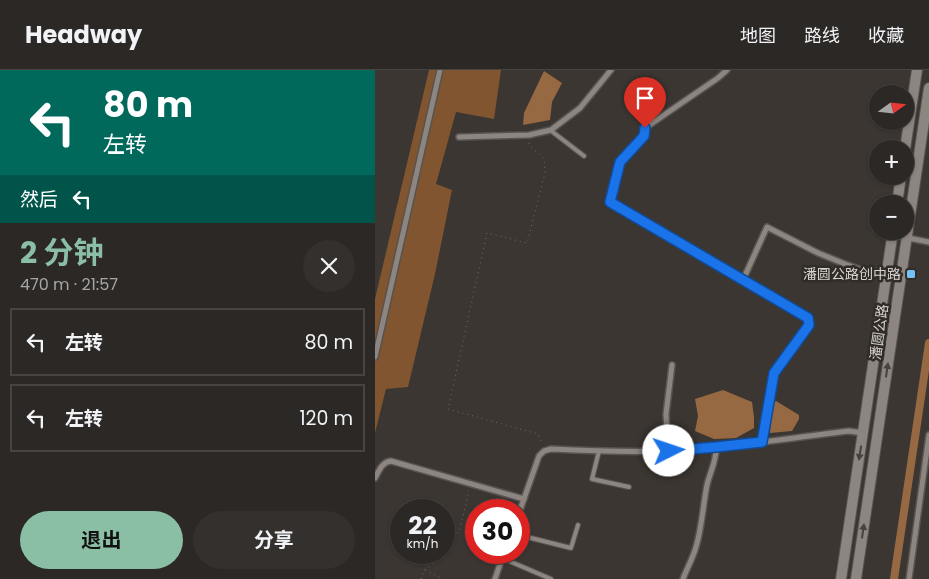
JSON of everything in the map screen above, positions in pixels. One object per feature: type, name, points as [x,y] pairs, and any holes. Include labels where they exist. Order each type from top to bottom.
[{"type":"main road","points":[[906,140],[917,70]]},
{"type":"main road","name":"潘圆公路","points":[[913,195],[929,88]]},
{"type":"main road","name":"潘圆公路","points":[[841,579],[892,240]]},
{"type":"main road","name":"潘圆公路","points":[[856,579],[907,240]]},
{"type":"street","points":[[375,357],[440,70]]},
{"type":"street","points":[[459,138],[529,134],[551,130],[580,108],[611,70]]},
{"type":"street","points":[[727,70],[645,128],[644,136],[620,162],[610,202],[808,318],[809,325],[774,373],[762,442]]},
{"type":"street","points":[[743,280],[767,227],[845,264],[865,271],[887,271]]},
{"type":"street","points":[[914,239],[929,242]]},
{"type":"street","points":[[669,451],[666,414],[672,365]]},
{"type":"street","points":[[375,478],[383,465],[387,461],[391,461],[523,499],[539,456],[544,451],[551,449],[669,451],[849,431],[863,433]]},
{"type":"street","points":[[909,579],[929,435]]},
{"type":"street","points":[[683,579],[697,544],[707,486],[717,455],[716,447]]},
{"type":"street","points":[[495,579],[500,564]]},
{"type":"lane","points":[[551,130],[584,156]]},
{"type":"lane","points":[[599,451],[592,479],[629,487]]},
{"type":"lane","points":[[530,538],[571,548],[578,524]]},
{"type":"lane","points":[[521,564],[551,579]]},
{"type":"path","points":[[529,134],[530,146],[545,159],[545,174],[527,242],[487,233],[448,409],[538,434],[544,451]]},
{"type":"path","points":[[421,579],[424,570],[444,556],[449,543],[461,529],[471,484]]},
{"type":"path","points":[[424,570],[443,579]]},
{"type":"shaded area","points":[[429,70],[501,70],[494,119],[456,112],[436,184],[452,190],[435,274],[408,387],[386,389],[375,433],[375,299]]},
{"type":"shaded area","points":[[544,71],[562,83],[552,102],[550,120],[523,125],[524,113]]},
{"type":"shaded area","points":[[723,390],[752,402],[754,428],[736,438],[714,439],[695,431],[698,416],[695,399]]},
{"type":"shaded area","points":[[776,401],[799,415],[799,419],[792,431],[770,433],[772,403]]},
{"type":"waterway","points":[[894,579],[929,343]]},
{"type":"place","name":"潘圆公路创中路","points":[[911,274]]},
{"type":"route","points":[[645,128],[644,136],[620,162],[610,202],[808,318],[809,325],[774,373],[762,442],[669,451]]}]
